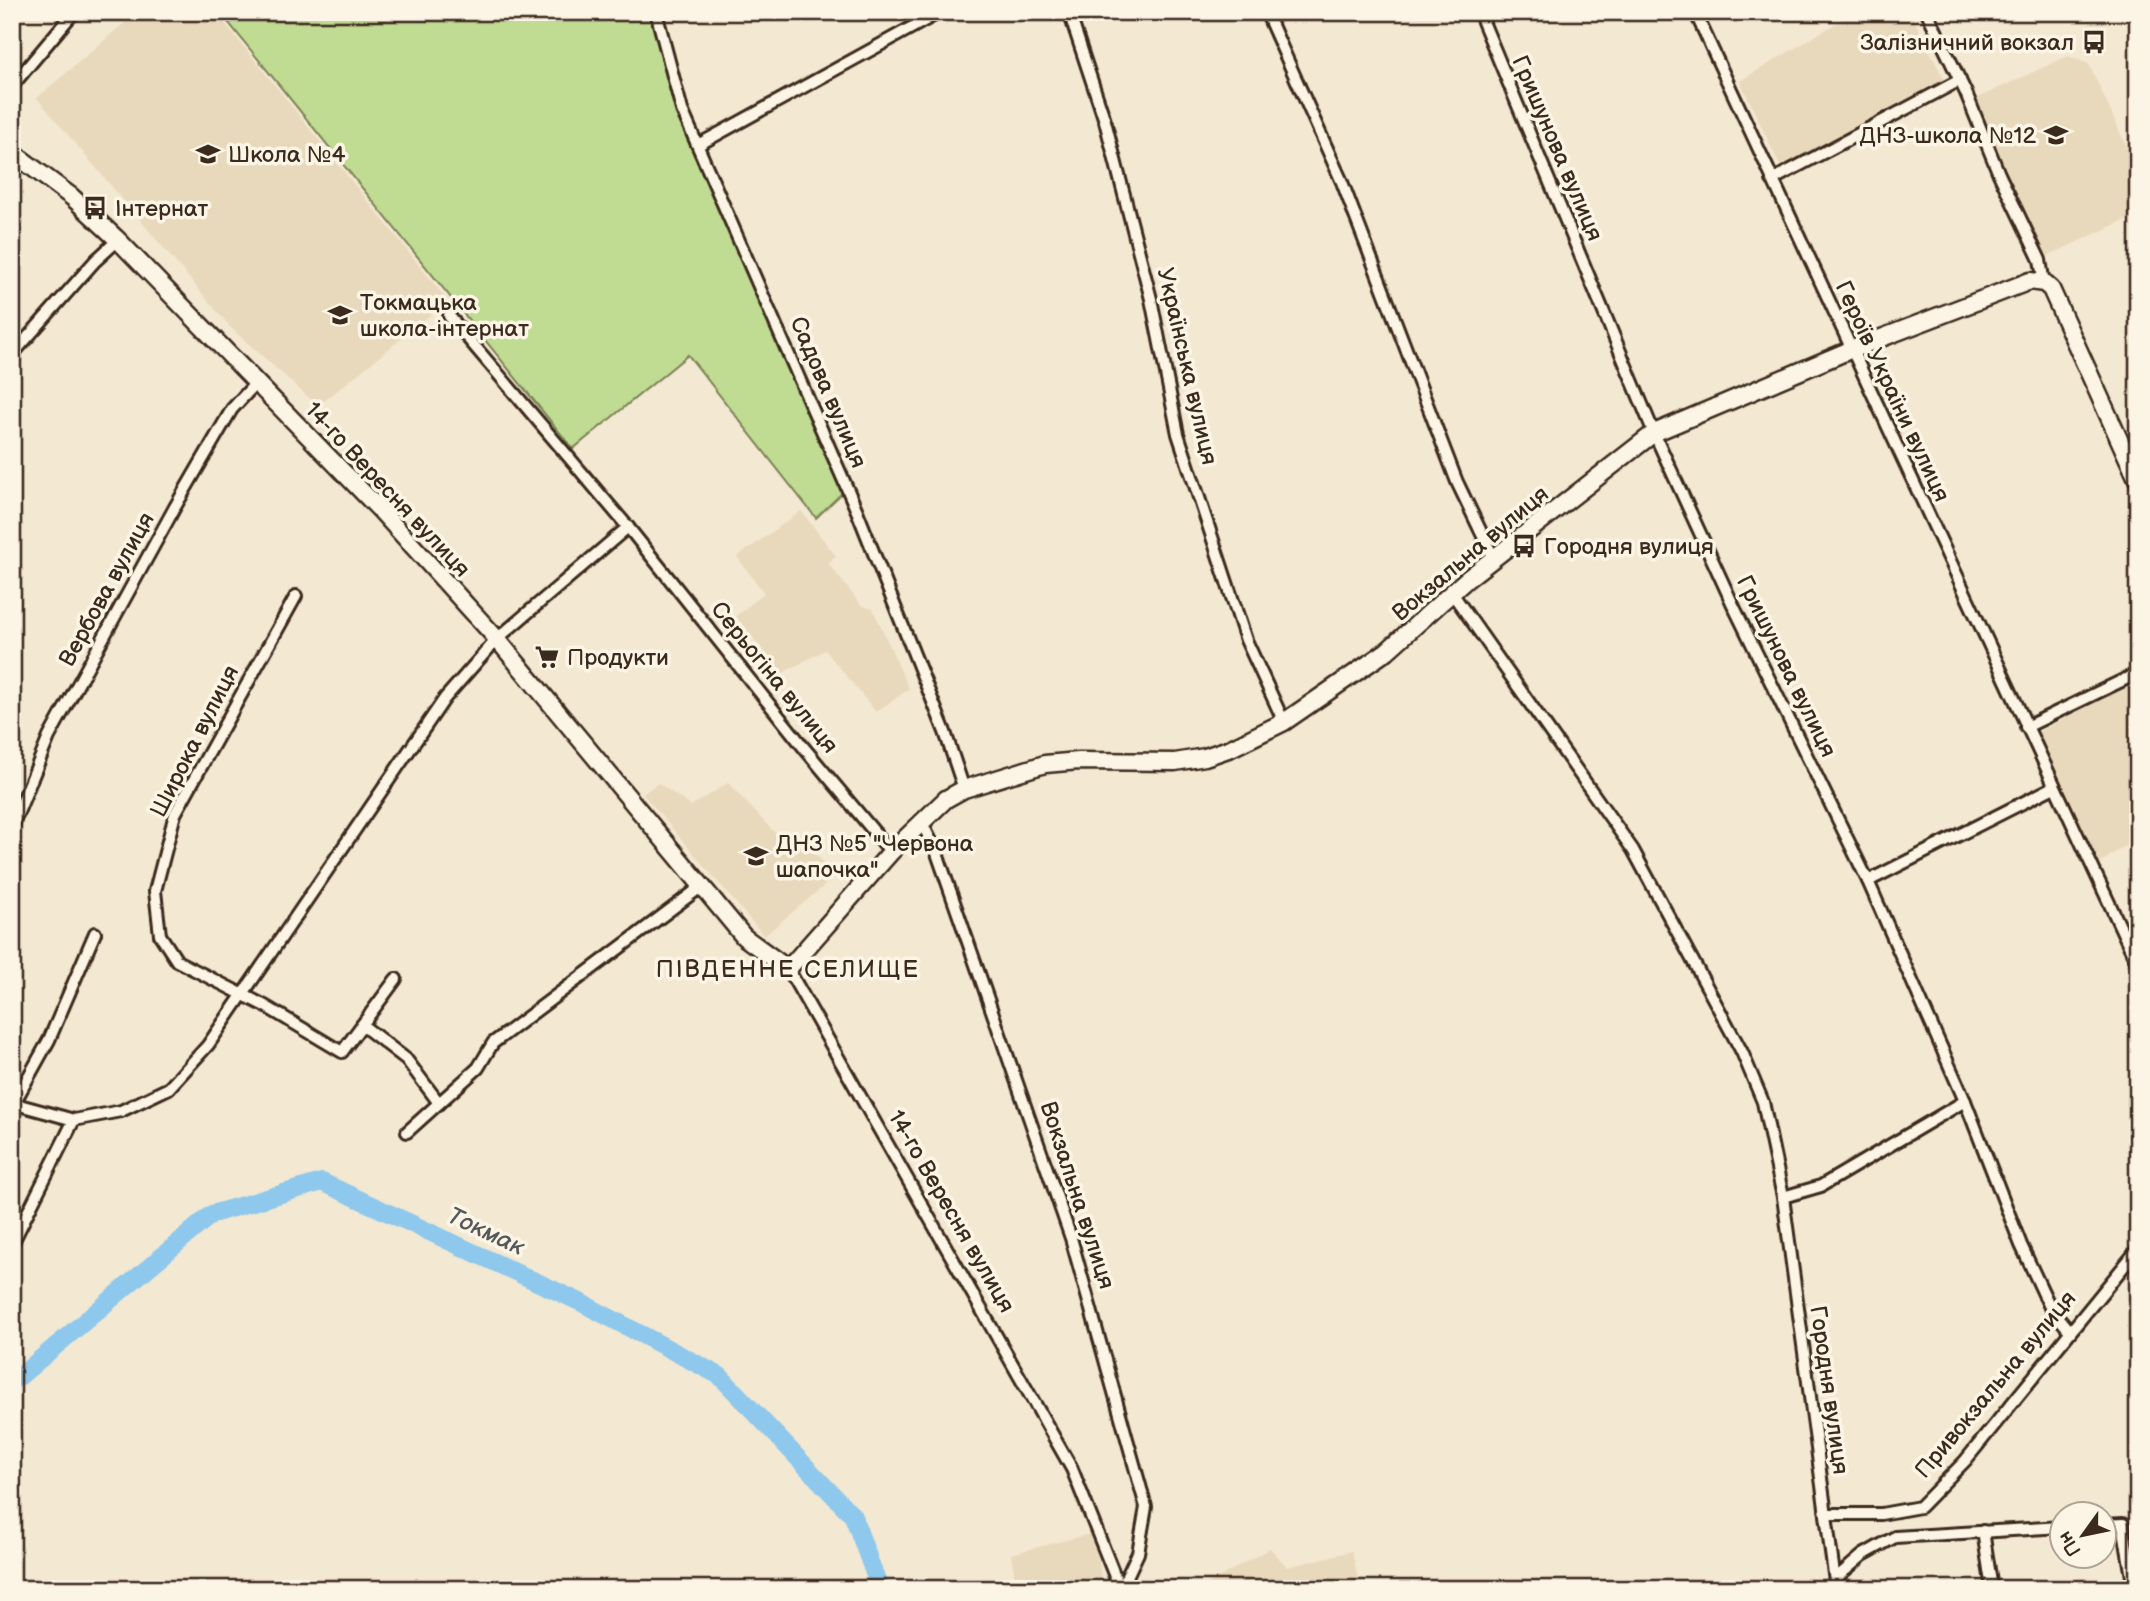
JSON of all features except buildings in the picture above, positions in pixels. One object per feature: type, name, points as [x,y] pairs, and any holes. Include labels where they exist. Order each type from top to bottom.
[{"type":"street","points":[[12,86],[74,12]]},
{"type":"street","name":"Садова вулиця","points":[[656,12],[682,110],[857,511],[945,732],[964,789]]},
{"type":"street","points":[[698,145],[940,12]]},
{"type":"street","name":"Українська вулиця","points":[[1069,12],[1105,121],[1152,299],[1178,434],[1246,640],[1284,722]]},
{"type":"street","points":[[1266,12],[1342,182],[1457,482],[1494,559]]},
{"type":"street","name":"Гришунова вулиця","points":[[1479,12],[1654,433],[1734,607],[1868,881],[1965,1101],[2021,1245],[2050,1307],[2070,1331]]},
{"type":"street","name":"Героїв України вулиця","points":[[1695,12],[2138,965]]},
{"type":"street","points":[[1927,12],[2040,260],[2044,284],[2051,289],[2066,320],[2138,481]]},
{"type":"street","points":[[1772,180],[1960,80]]},
{"type":"street","name":"14-го Вересня вулиця","points":[[12,152],[72,197],[118,240],[381,510],[497,639],[744,937],[788,970],[1072,1469],[1121,1589]]},
{"type":"street","points":[[12,355],[95,261],[118,240]]},
{"type":"street","name":"Вокзальна вулиця","points":[[788,970],[920,821],[946,799],[964,789],[1045,764],[1079,761],[1175,762],[1205,757],[1231,748],[1284,722],[1387,651],[1452,593],[1654,433],[1850,350],[2030,281],[2044,284]]},
{"type":"street","name":"Серьогіна вулиця","points":[[449,316],[628,527],[891,852]]},
{"type":"street","name":"Вербова вулиця","points":[[12,827],[49,737],[168,519],[232,409],[256,383]]},
{"type":"street","points":[[95,933],[49,1040],[13,1103],[74,1121],[121,1111],[169,1088],[208,1045],[445,698],[497,639],[628,527]]},
{"type":"street","name":"Городня вулиця","points":[[1452,593],[1633,850],[1742,1052],[1763,1102],[1783,1197],[1835,1584]]},
{"type":"street","name":"Широка вулиця","points":[[296,596],[175,814],[155,891],[160,936],[177,961],[243,994],[342,1052],[396,979]]},
{"type":"street","points":[[2026,727],[2138,673]]},
{"type":"street","points":[[1868,881],[2054,787]]},
{"type":"street","name":"Вокзальна вулиця","points":[[920,821],[937,853],[1071,1238],[1136,1467],[1146,1507],[1138,1553],[1121,1589]]},
{"type":"street","points":[[407,1132],[478,1068],[493,1043],[702,886]]},
{"type":"street","points":[[362,1025],[406,1059],[439,1103]]},
{"type":"street","points":[[1783,1197],[1821,1186],[1965,1101]]},
{"type":"street","points":[[12,1244],[74,1121]]},
{"type":"street","name":"Привокзальна вулиця","points":[[1826,1514],[1881,1514],[1920,1507],[1965,1461],[2138,1249]]},
{"type":"street","points":[[2118,1524],[2123,1524],[2134,1589]]},
{"type":"street","points":[[1835,1584],[1863,1555],[1895,1537],[2048,1528]]},
{"type":"street","points":[[1983,1531],[1992,1589]]},
{"type":"shaded area","name":"Школа №4","points":[[137,12],[216,12],[448,301],[318,406],[232,329],[37,98]]},
{"type":"shaded area","points":[[1855,12],[1910,12],[1945,81],[1782,170],[1740,81]]},
{"type":"shaded area","name":"ДНЗ-школа №12","points":[[2068,56],[2089,64],[2138,172],[2138,214],[2045,257],[1975,99]]},
{"type":"shaded area","points":[[801,511],[836,556],[828,563],[861,605],[873,609],[909,689],[876,712],[825,650],[781,674],[736,616],[764,593],[737,557]]},
{"type":"shaded area","points":[[2138,679],[2138,837],[2094,867],[2034,734]]},
{"type":"shaded area","name":"ДНЗ №5 \"Червона шапочка\"","points":[[658,783],[691,806],[728,783],[776,834],[796,830],[835,877],[764,936],[643,794]]},
{"type":"shaded area","points":[[1090,1534],[1099,1561],[1102,1589],[1017,1589],[1011,1554]]},
{"type":"shaded area","points":[[1270,1548],[1287,1567],[1352,1551],[1360,1589],[1179,1589],[1206,1585]]},
{"type":"green space","points":[[220,12],[650,12],[677,113],[842,493],[816,518],[688,355],[573,449]]},
{"type":"waterway","name":"Токмак","points":[[12,1380],[19,1377],[212,1214],[322,1182],[582,1303],[720,1376],[853,1516],[880,1589]]},
{"type":"place","name":"Залізничний вокзал","points":[[2094,42]]},
{"type":"place","name":"ДНЗ-школа №12","points":[[2056,135]]},
{"type":"place","name":"Школа №4","points":[[208,154]]},
{"type":"place","name":"Інтернат","points":[[95,208]]},
{"type":"place","name":"Токмацька школа-інтернат","points":[[340,315]]},
{"type":"place","name":"Городня вулиця","points":[[1524,546]]},
{"type":"place","name":"Продукти","points":[[547,657]]},
{"type":"place","name":"ДНЗ №5 \"Червона шапочка\"","points":[[756,856]]},
{"type":"district","name":"ПІВДЕННЕ СЕЛИЩЕ","points":[[788,969]]}]
